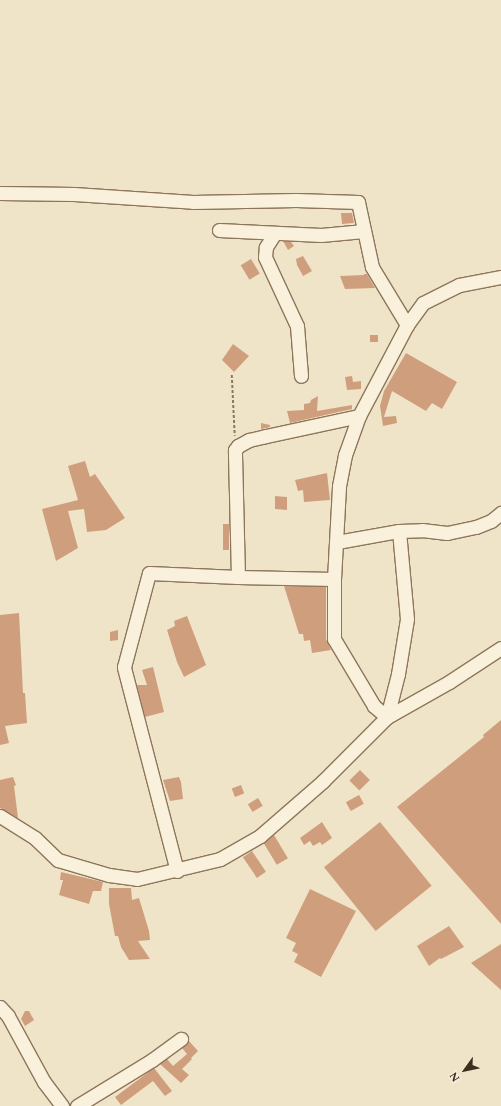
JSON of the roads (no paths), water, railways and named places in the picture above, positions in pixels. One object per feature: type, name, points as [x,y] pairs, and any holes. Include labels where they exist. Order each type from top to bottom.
[{"type":"street","points":[[0,193],[74,194],[193,202],[296,200],[358,202],[372,267],[407,325]]},
{"type":"street","points":[[219,230],[321,235],[364,231]]},
{"type":"street","points":[[253,231],[297,326],[301,376]]},
{"type":"street","points":[[265,257],[266,247],[275,233]]},
{"type":"street","points":[[388,718],[374,706],[334,639],[334,579],[341,470],[359,416],[407,325],[423,303],[458,285],[501,277]]},
{"type":"street","points":[[238,577],[235,450],[241,443],[249,440],[359,416]]},
{"type":"street","points":[[337,542],[399,531],[422,530],[447,533],[476,527],[491,521],[501,514]]},
{"type":"street","points":[[388,718],[407,619],[399,531]]},
{"type":"street","points":[[177,871],[124,667],[148,573],[334,579]]},
{"type":"street","points":[[0,816],[35,838],[58,860],[82,868],[137,879],[177,871],[220,859],[260,836],[323,781],[388,718],[449,682],[501,648]]},
{"type":"street","points":[[0,1006],[8,1016],[44,1082],[62,1106]]},
{"type":"street","points":[[78,1106],[152,1060],[181,1039]]}]
